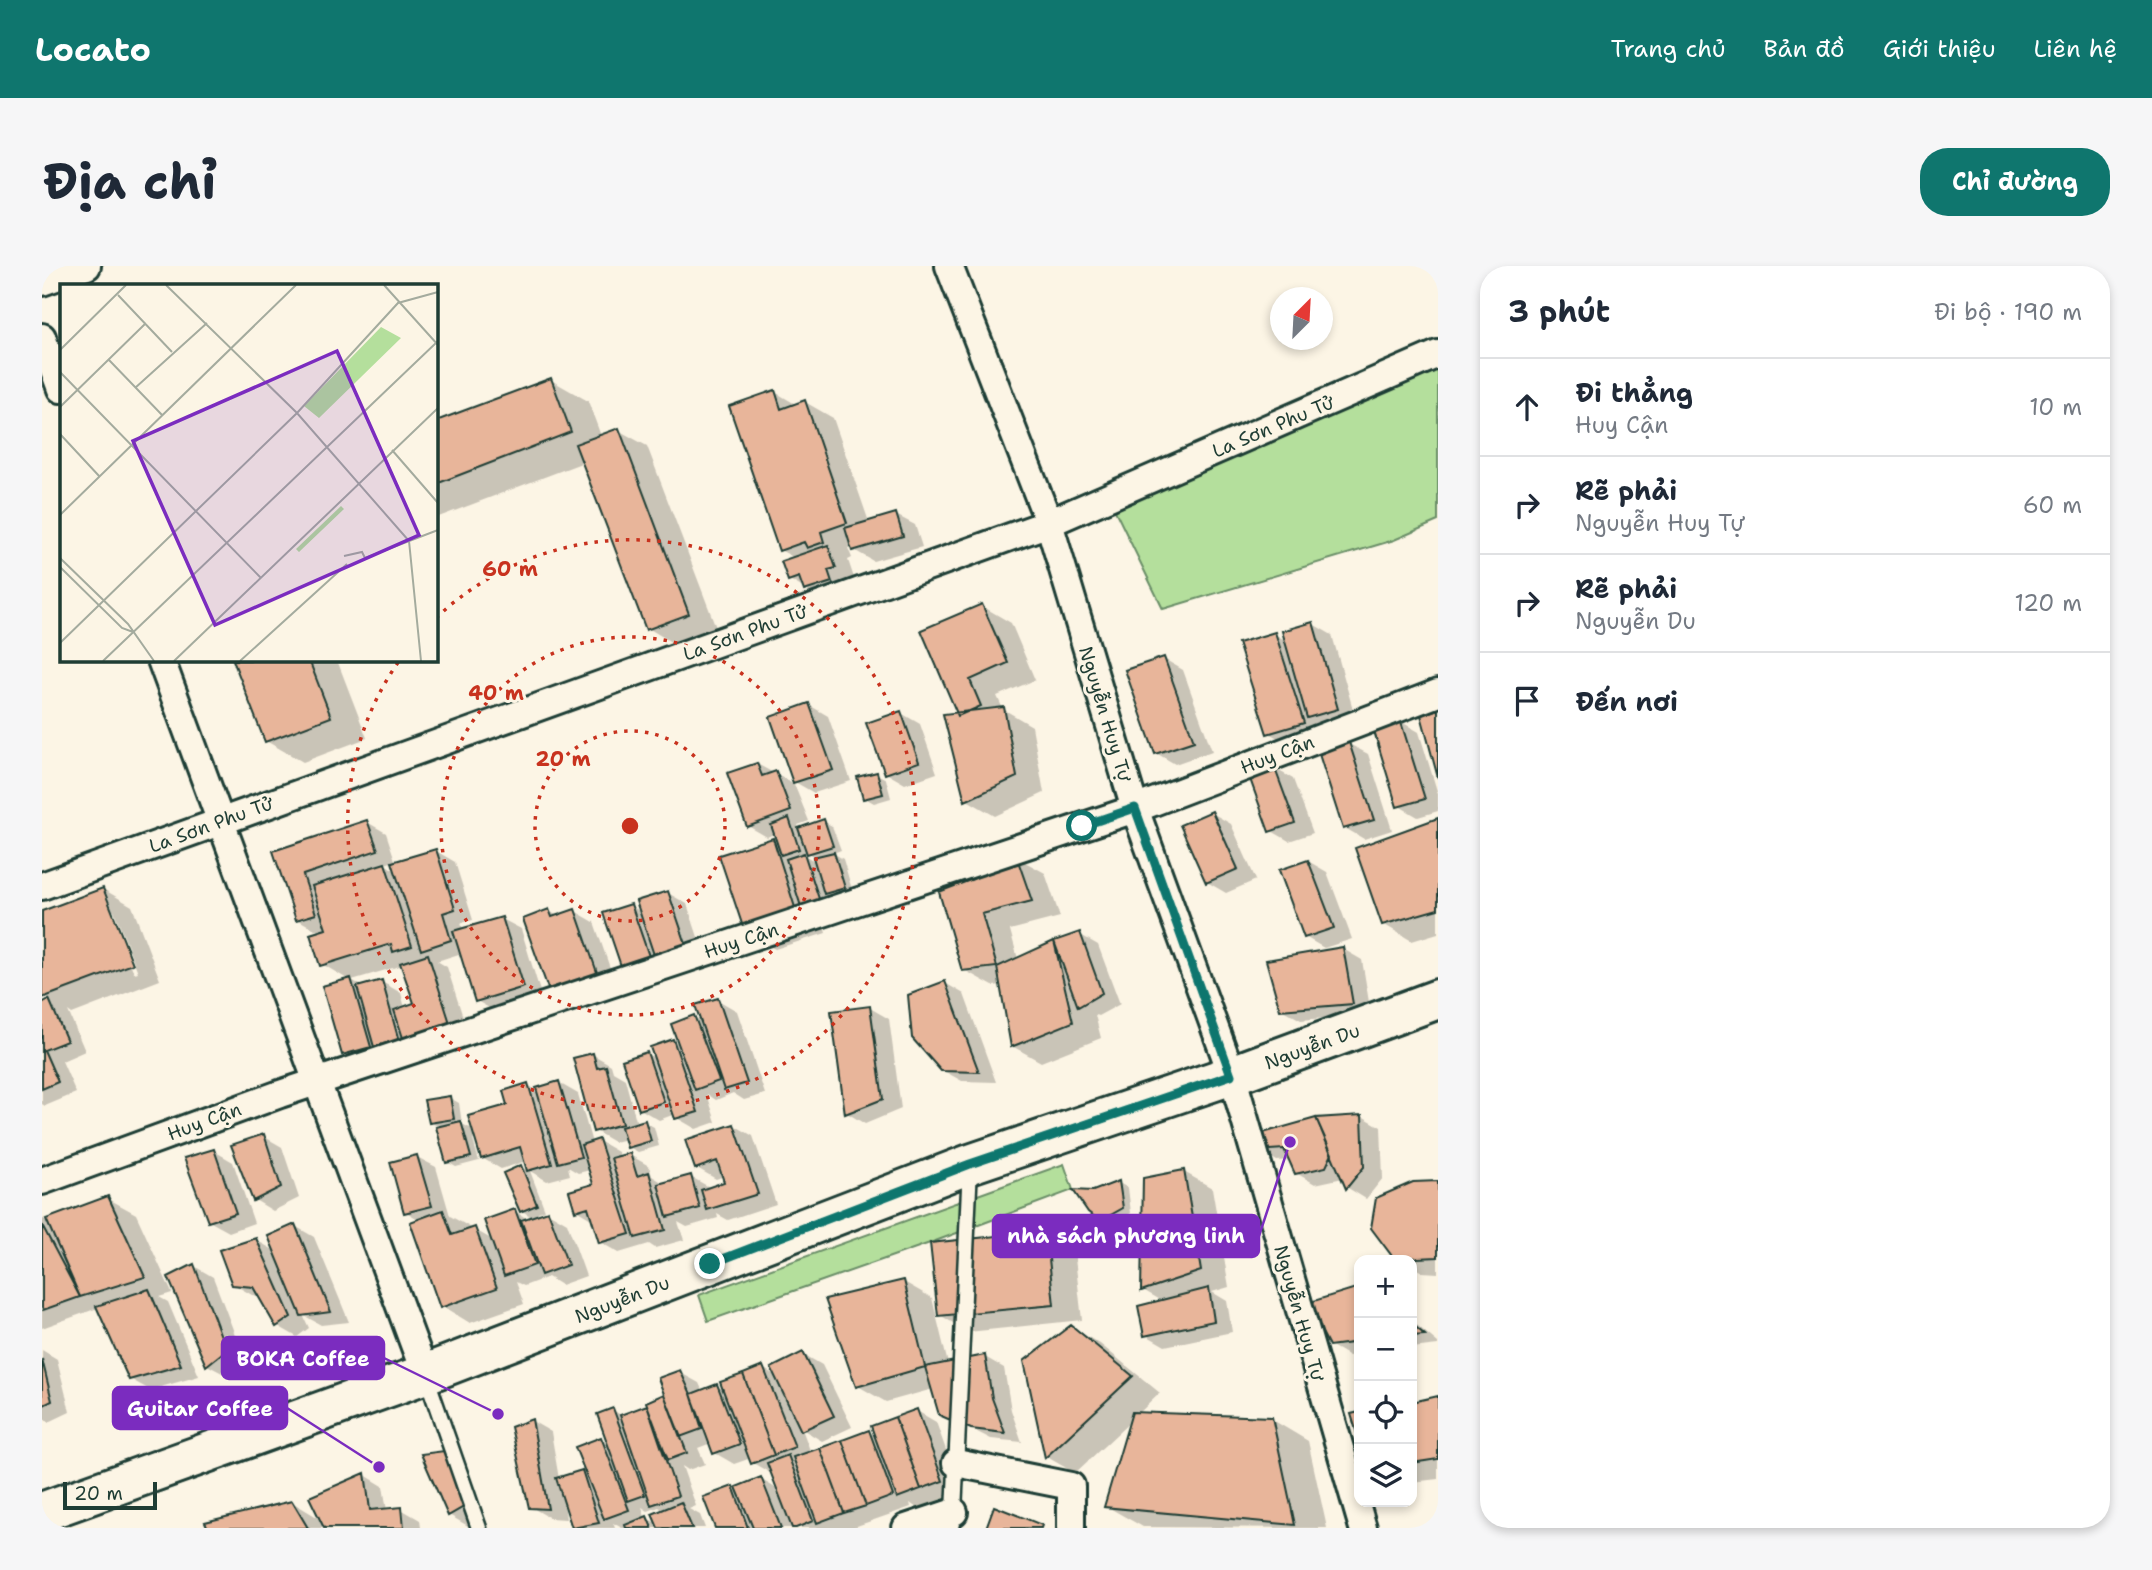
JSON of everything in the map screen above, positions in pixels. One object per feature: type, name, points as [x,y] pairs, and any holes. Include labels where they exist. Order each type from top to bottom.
[{"type":"main road","name":"Nguyễn Du","points":[[42,1512],[425,1374],[970,1164],[1231,1075],[1438,999]]},
{"type":"street","points":[[42,282],[87,266]]},
{"type":"street","name":"Nguyễn Huy Tự","points":[[949,266],[1049,523],[1135,808],[1231,1075],[1363,1528]]},
{"type":"street","points":[[42,337],[60,386]]},
{"type":"street","name":"La Sơn Phu Tử","points":[[42,886],[1049,523],[1438,354]]},
{"type":"street","points":[[162,662],[425,1374]]},
{"type":"street","name":"Huy Cận","points":[[42,1181],[317,1081],[1135,808],[1438,693]]},
{"type":"street","points":[[956,1464],[1070,1486],[1072,1528]]},
{"type":"street","points":[[906,1528],[952,1520]]},
{"type":"lane","points":[[952,1520],[970,1164]]},
{"type":"lane","points":[[425,1374],[479,1528]]},
{"type":"green space","points":[[1438,365],[1438,521],[1394,540],[1163,609],[1108,496]]},
{"type":"green space","points":[[1064,1164],[1073,1190],[708,1321],[699,1295]]},
{"type":"building","points":[[551,378],[571,432],[438,483],[438,420]]},
{"type":"building","points":[[775,390],[781,409],[805,400],[847,523],[821,532],[824,542],[807,548],[804,542],[779,551],[729,406]]},
{"type":"building","points":[[619,428],[689,614],[646,630],[575,444]]},
{"type":"building","points":[[896,513],[903,536],[852,551],[845,528]]},
{"type":"building","points":[[828,545],[836,568],[828,570],[832,582],[804,591],[799,577],[788,581],[781,561]]},
{"type":"building","points":[[982,604],[1008,663],[970,680],[981,706],[958,716],[921,630]]},
{"type":"building","points":[[1313,622],[1338,709],[1307,718],[1282,631]]},
{"type":"building","points":[[1275,632],[1304,723],[1267,734],[1238,643]]},
{"type":"building","points":[[1164,657],[1194,741],[1155,754],[1125,670]]},
{"type":"building","points":[[234,662],[310,662],[331,717],[265,742]]},
{"type":"building","points":[[809,703],[833,770],[793,783],[770,717]]},
{"type":"building","points":[[1004,707],[1017,777],[965,801],[943,714]]},
{"type":"building","points":[[1438,709],[1438,778],[1421,715]]},
{"type":"building","points":[[901,711],[919,762],[885,774],[866,723]]},
{"type":"building","points":[[1400,719],[1425,799],[1397,807],[1373,728]]},
{"type":"building","points":[[1349,742],[1374,820],[1343,829],[1318,751]]},
{"type":"building","points":[[757,763],[762,776],[776,771],[791,811],[747,827],[727,773]]},
{"type":"building","points":[[1274,766],[1295,823],[1269,832],[1249,776]]},
{"type":"building","points":[[877,772],[883,794],[863,799],[857,777]]},
{"type":"building","points":[[1212,811],[1238,869],[1206,883],[1180,825]]},
{"type":"building","points":[[789,818],[799,849],[781,855],[771,825]]},
{"type":"building","points":[[1438,818],[1438,909],[1382,925],[1355,848]]},
{"type":"building","points":[[824,819],[833,846],[807,854],[798,828]]},
{"type":"building","points":[[367,820],[378,850],[303,875],[316,914],[296,920],[273,851]]},
{"type":"building","points":[[773,838],[798,917],[745,933],[719,855]]},
{"type":"building","points":[[436,849],[455,909],[443,913],[451,940],[421,950],[392,862]]},
{"type":"building","points":[[834,852],[845,888],[824,894],[813,857]]},
{"type":"building","points":[[804,853],[822,908],[803,913],[786,859]]},
{"type":"building","points":[[1016,855],[1032,901],[982,914],[997,967],[962,971],[939,892],[973,879]]},
{"type":"building","points":[[1308,860],[1334,928],[1304,938],[1279,870]]},
{"type":"building","points":[[385,863],[412,946],[393,952],[391,944],[320,966],[310,934],[326,929],[312,886]]},
{"type":"building","points":[[103,888],[133,964],[42,998],[42,911]]},
{"type":"building","points":[[668,891],[689,953],[657,964],[636,901]]},
{"type":"building","points":[[631,904],[652,965],[624,975],[603,913]]},
{"type":"building","points":[[549,909],[552,917],[575,909],[600,981],[551,997],[523,919]]},
{"type":"building","points":[[502,917],[524,987],[475,1002],[453,931]]},
{"type":"building","points":[[1080,932],[1102,993],[1078,1007],[1054,941]]},
{"type":"building","points":[[1054,941],[1073,1022],[1011,1047],[997,967]]},
{"type":"building","points":[[1343,947],[1353,1004],[1280,1010],[1266,960]]},
{"type":"building","points":[[428,954],[450,1023],[403,1038],[394,1010],[414,1003],[400,963]]},
{"type":"building","points":[[351,978],[371,1047],[342,1055],[322,986]]},
{"type":"building","points":[[382,980],[399,1041],[374,1047],[357,987]]},
{"type":"building","points":[[945,981],[979,1072],[941,1071],[912,1038],[908,995]]},
{"type":"building","points":[[718,998],[747,1083],[724,1090],[695,1005]]},
{"type":"building","points":[[49,999],[67,1041],[44,1050],[58,1082],[42,1089],[42,1003]]},
{"type":"building","points":[[870,1006],[883,1099],[845,1114],[831,1011]]},
{"type":"building","points":[[694,1015],[719,1081],[695,1090],[671,1024]]},
{"type":"building","points":[[673,1039],[698,1112],[675,1119],[650,1047]]},
{"type":"building","points":[[647,1052],[664,1102],[639,1110],[622,1060]]},
{"type":"building","points":[[593,1053],[597,1068],[606,1066],[622,1124],[593,1132],[573,1058]]},
{"type":"building","points":[[559,1081],[581,1157],[558,1163],[536,1088]]},
{"type":"building","points":[[528,1083],[552,1164],[527,1171],[520,1147],[481,1159],[468,1116],[507,1105],[503,1091]]},
{"type":"building","points":[[450,1096],[454,1119],[429,1123],[424,1100]]},
{"type":"building","points":[[1362,1115],[1364,1167],[1346,1189],[1316,1118]]},
{"type":"building","points":[[1316,1118],[1332,1154],[1326,1167],[1295,1174],[1284,1149],[1256,1151],[1252,1136]]},
{"type":"building","points":[[645,1120],[651,1141],[627,1148],[621,1127]]},
{"type":"building","points":[[461,1121],[471,1157],[446,1163],[436,1127]]},
{"type":"building","points":[[734,1124],[758,1194],[707,1210],[701,1190],[724,1182],[717,1161],[695,1169],[685,1140]]},
{"type":"building","points":[[264,1134],[281,1187],[253,1201],[231,1145]]},
{"type":"building","points":[[599,1139],[630,1234],[599,1243],[588,1207],[575,1211],[569,1191],[593,1184],[581,1145]]},
{"type":"building","points":[[214,1149],[236,1213],[208,1222],[184,1158]]},
{"type":"building","points":[[630,1153],[637,1176],[649,1172],[665,1230],[635,1238],[611,1158]]},
{"type":"building","points":[[417,1155],[432,1206],[404,1213],[390,1162]]},
{"type":"building","points":[[521,1165],[537,1205],[520,1212],[503,1173]]},
{"type":"building","points":[[1184,1170],[1201,1271],[1141,1291],[1143,1178]]},
{"type":"building","points":[[691,1175],[700,1208],[667,1217],[658,1184]]},
{"type":"building","points":[[1119,1181],[1123,1208],[1100,1221],[1088,1212],[1073,1190],[1093,1191]]},
{"type":"building","points":[[1438,1181],[1438,1257],[1391,1255],[1371,1228],[1376,1198],[1413,1182]]},
{"type":"building","points":[[108,1196],[145,1277],[80,1297],[46,1219]]},
{"type":"building","points":[[515,1209],[535,1265],[504,1276],[484,1220]]},
{"type":"building","points":[[443,1210],[452,1235],[475,1227],[497,1288],[440,1308],[410,1222]]},
{"type":"building","points":[[548,1211],[568,1265],[541,1275],[521,1220]]},
{"type":"building","points":[[295,1224],[331,1312],[301,1316],[268,1236]]},
{"type":"building","points":[[42,1225],[80,1297],[43,1310],[42,1308]]},
{"type":"building","points":[[1046,1231],[1054,1305],[938,1316],[930,1243]]},
{"type":"building","points":[[256,1238],[291,1317],[276,1327],[253,1287],[232,1285],[219,1250]]},
{"type":"building","points":[[194,1264],[226,1350],[206,1366],[168,1277]]},
{"type":"building","points":[[904,1280],[925,1367],[856,1387],[825,1299]]},
{"type":"building","points":[[1209,1288],[1214,1321],[1144,1336],[1138,1306]]},
{"type":"building","points":[[149,1289],[181,1365],[129,1380],[96,1306]]},
{"type":"building","points":[[1354,1289],[1354,1343],[1329,1346],[1307,1303]]},
{"type":"building","points":[[1071,1325],[1133,1376],[1045,1458],[1024,1361]]},
{"type":"building","points":[[803,1352],[834,1416],[801,1431],[771,1368]]},
{"type":"building","points":[[985,1355],[992,1398],[1005,1433],[971,1429],[939,1415],[925,1367]]},
{"type":"building","points":[[42,1359],[52,1401],[42,1406]]},
{"type":"building","points":[[763,1366],[795,1447],[774,1455],[743,1374]]},
{"type":"building","points":[[680,1370],[702,1429],[680,1437],[658,1378]]},
{"type":"building","points":[[743,1374],[774,1455],[751,1464],[720,1382]]},
{"type":"building","points":[[717,1384],[740,1444],[713,1454],[691,1394]]},
{"type":"building","points":[[664,1394],[687,1453],[668,1460],[646,1402]]},
{"type":"building","points":[[1438,1396],[1438,1459],[1417,1462],[1417,1401]]},
{"type":"building","points":[[647,1405],[678,1496],[651,1505],[620,1415]]},
{"type":"building","points":[[613,1408],[645,1495],[628,1501],[597,1414]]},
{"type":"building","points":[[917,1409],[943,1481],[921,1489],[895,1417]]},
{"type":"building","points":[[1132,1412],[1272,1417],[1295,1525],[1104,1507]]},
{"type":"building","points":[[895,1417],[921,1489],[897,1498],[871,1426]]},
{"type":"building","points":[[532,1419],[548,1509],[529,1508],[511,1427]]},
{"type":"building","points":[[869,1430],[893,1496],[866,1506],[842,1440]]},
{"type":"building","points":[[601,1437],[629,1510],[604,1519],[575,1447]]},
{"type":"building","points":[[842,1440],[866,1506],[844,1513],[820,1448]]},
{"type":"building","points":[[820,1448],[844,1513],[817,1523],[793,1457]]},
{"type":"building","points":[[444,1451],[467,1505],[448,1516],[421,1454]]},
{"type":"building","points":[[788,1455],[813,1521],[796,1528],[792,1528],[767,1463]]},
{"type":"building","points":[[582,1470],[599,1523],[572,1528],[556,1478]]},
{"type":"building","points":[[365,1473],[370,1510],[402,1507],[404,1528],[324,1528],[309,1497]]},
{"type":"building","points":[[761,1477],[781,1528],[753,1528],[736,1487]]},
{"type":"building","points":[[733,1486],[748,1528],[715,1528],[703,1497]]},
{"type":"building","points":[[292,1501],[308,1528],[208,1528],[205,1522]]},
{"type":"building","points":[[681,1502],[692,1528],[658,1528],[652,1514]]},
{"type":"building","points":[[994,1506],[1042,1525],[1041,1528],[986,1528]]},
{"type":"building","points":[[647,1516],[652,1528],[626,1528],[625,1525]]},
{"type":"place","name":"nhà sách phương linh","points":[[1290,1142]]},
{"type":"place","name":"BOKA Coffee","points":[[498,1414]]},
{"type":"place","name":"Guitar Coffee","points":[[379,1467]]},
{"type":"route","points":[[710,1264],[970,1164],[1231,1075],[1135,808],[1082,826]]}]
